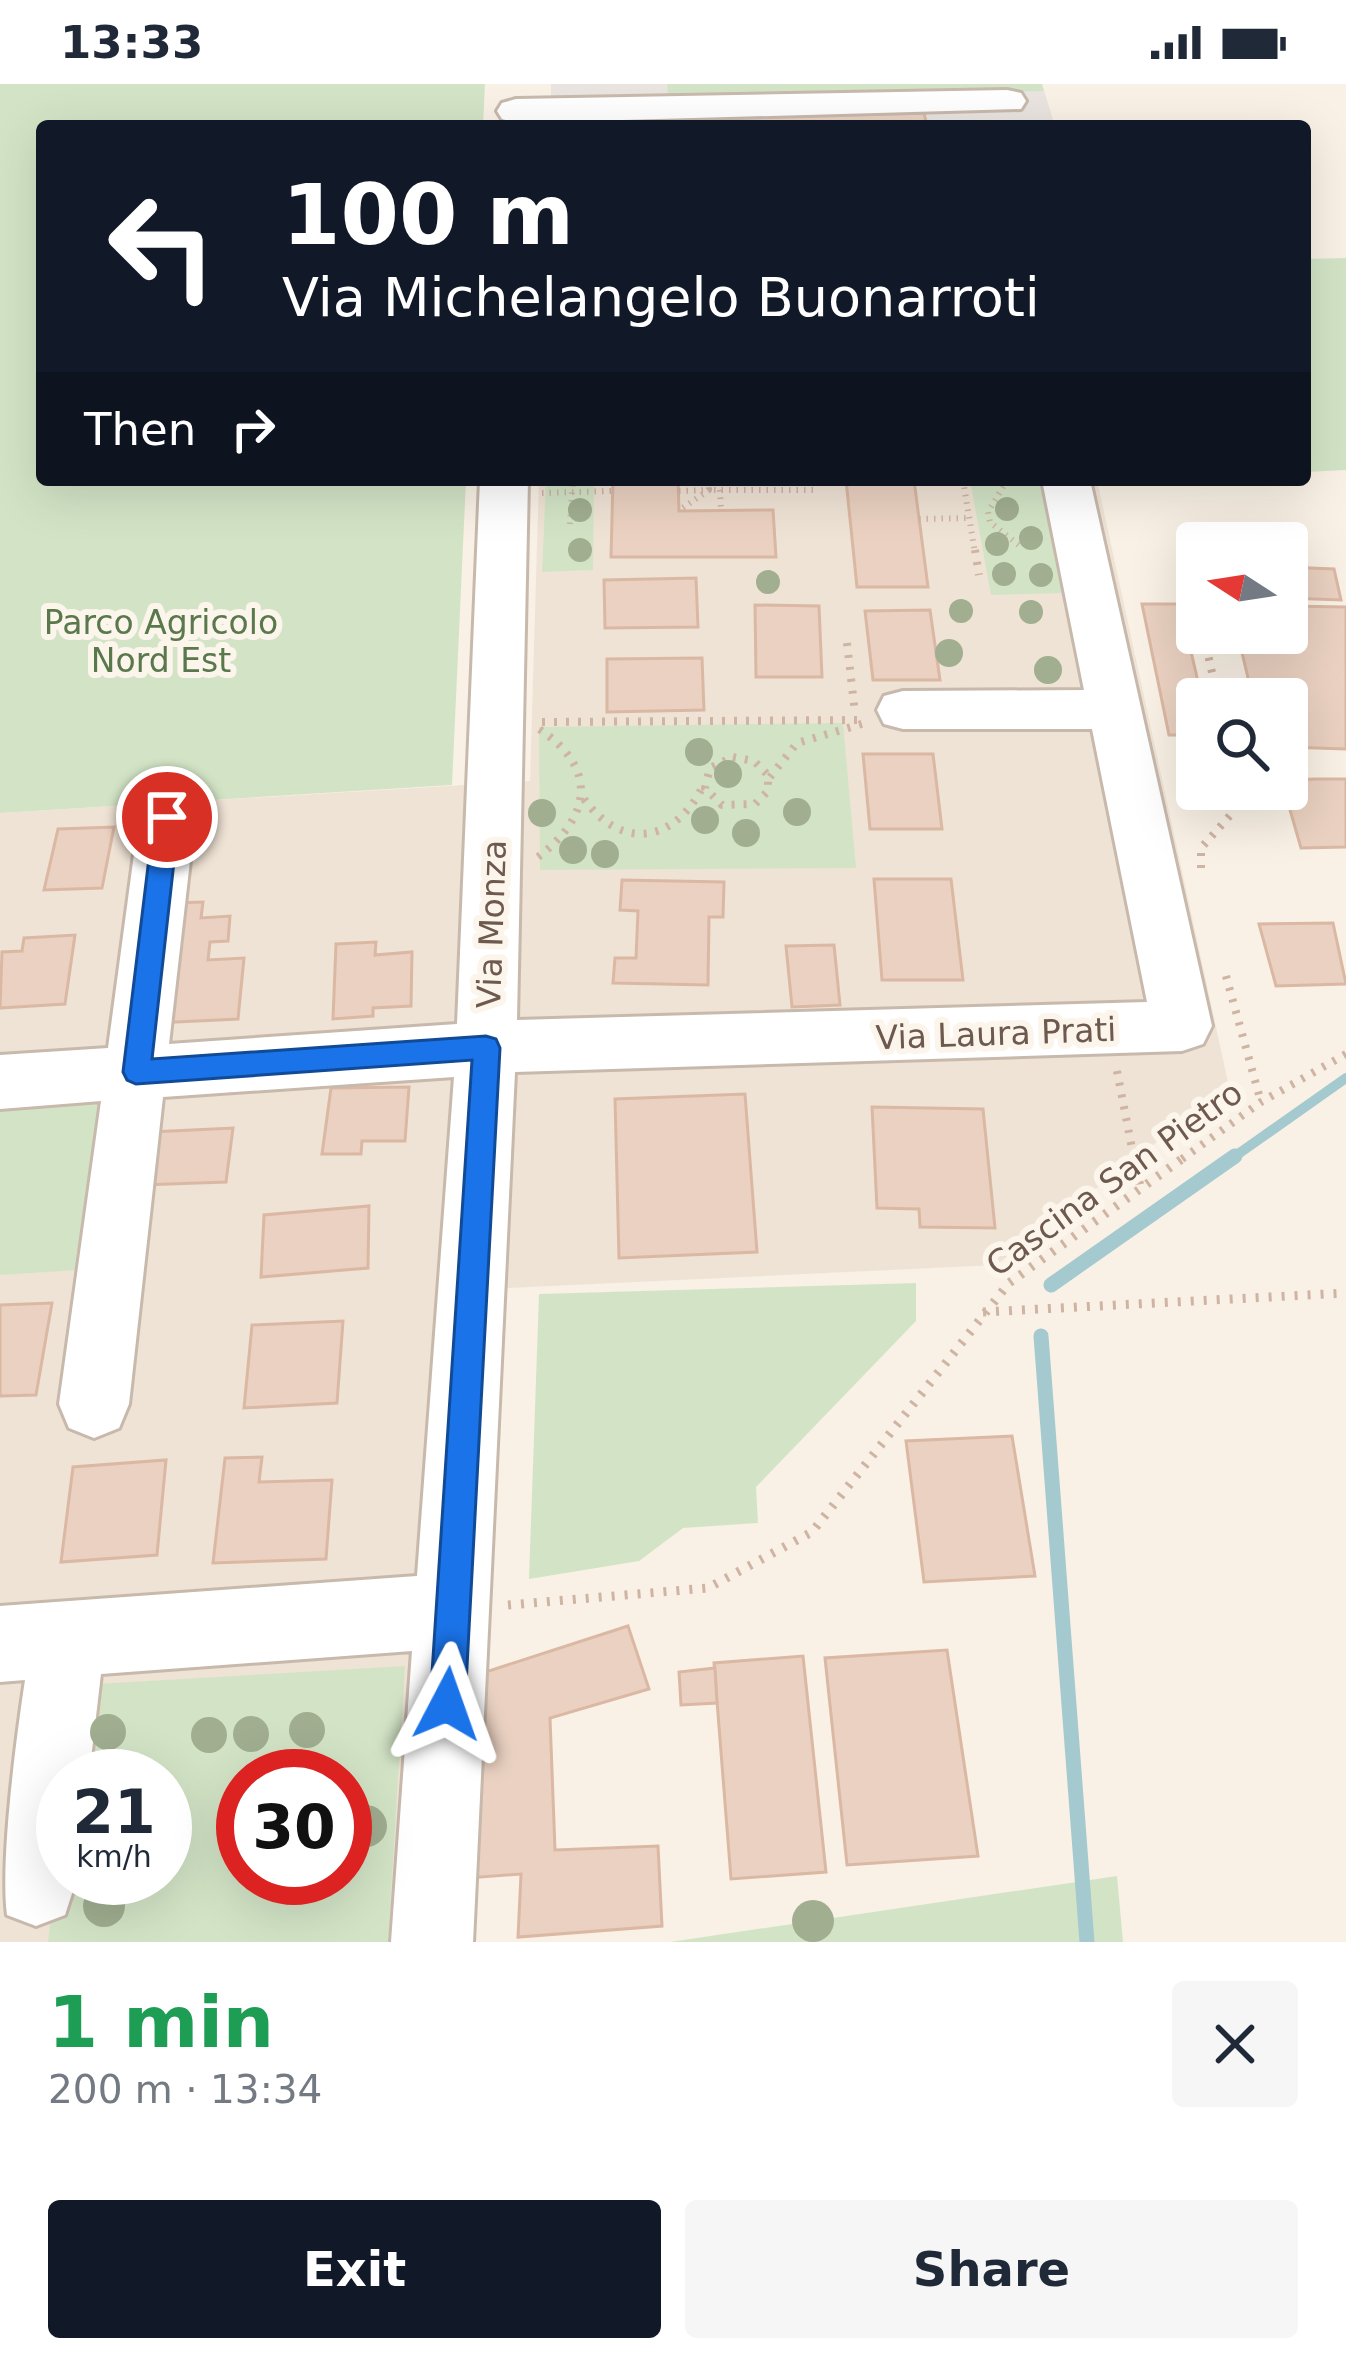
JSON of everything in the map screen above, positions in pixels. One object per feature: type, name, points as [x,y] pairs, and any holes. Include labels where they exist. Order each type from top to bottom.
[{"type":"street","points":[[517,107],[625,117],[1007,101]]},
{"type":"street","name":"Via Monza","points":[[432,1942],[518,486]]},
{"type":"street","name":"Via Laura Prati","points":[[0,1082],[486,1048],[1182,1026],[1067,486]]},
{"type":"street","points":[[874,718],[1116,709]]},
{"type":"street","points":[[94,1404],[167,817]]},
{"type":"street","points":[[36,1886],[34,1642],[453,1611]]},
{"type":"path","points":[[518,486],[613,491]]},
{"type":"path","points":[[571,524],[572,486]]},
{"type":"path","points":[[679,491],[814,490],[814,486]]},
{"type":"path","points":[[964,486],[980,575]]},
{"type":"path","points":[[1003,486],[988,512],[990,522],[1017,538],[1020,546]]},
{"type":"path","points":[[681,509],[709,490]]},
{"type":"path","points":[[720,490],[721,510]]},
{"type":"path","points":[[919,519],[970,518]]},
{"type":"path","points":[[847,643],[874,718]]},
{"type":"path","points":[[770,778],[754,761],[733,757],[713,764],[696,806],[683,820],[648,833],[610,827],[598,819],[571,754],[555,738],[528,724],[874,718]]},
{"type":"path","points":[[704,784],[717,802],[744,808],[763,799],[780,756],[797,741],[874,718]]},
{"type":"path","points":[[525,862],[568,833],[585,794]]},
{"type":"path","points":[[1202,882],[1202,848],[1234,810]]},
{"type":"path","points":[[1224,970],[1261,1102]]},
{"type":"path","points":[[1110,1030],[1140,1187]]},
{"type":"path","name":"Cascina San Pietro","points":[[453,1611],[708,1588],[812,1532],[1009,1283],[1261,1102],[1346,1054]]},
{"type":"path","points":[[982,1312],[1346,1293]]},
{"type":"shaded area","points":[[551,84],[1042,84],[1053,120],[551,120]]},
{"type":"shaded area","points":[[539,486],[1098,486],[1229,1087],[996,1265],[487,1289],[459,1942],[0,1942],[0,813],[530,781]]},
{"type":"green space","name":"Parco Agricolo Nord Est","points":[[0,84],[485,84],[483,120],[36,120],[36,486],[466,486],[452,785],[0,813]]},
{"type":"green space","points":[[667,84],[1042,84],[1044,91],[668,98]]},
{"type":"green space","points":[[1346,258],[1346,470],[1311,472],[1311,259]]},
{"type":"green space","points":[[546,486],[594,486],[593,570],[542,572]]},
{"type":"green space","points":[[971,486],[1041,486],[1065,593],[991,595]]},
{"type":"green space","points":[[843,723],[856,868],[540,870],[539,727]]},
{"type":"green space","points":[[117,1085],[94,1269],[0,1275],[0,1096]]},
{"type":"green space","points":[[916,1283],[916,1321],[756,1487],[758,1523],[683,1528],[639,1561],[529,1579],[539,1294]]},
{"type":"green space","points":[[405,1666],[388,1942],[48,1942],[52,1905],[192,1905],[192,1749],[70,1749],[78,1685]]},
{"type":"green space","points":[[1117,1876],[1123,1942],[670,1942]]},
{"type":"building","points":[[924,113],[926,120],[678,120]]},
{"type":"building","points":[[613,486],[678,486],[679,511],[773,510],[776,557],[611,557]]},
{"type":"building","points":[[847,486],[915,486],[928,587],[857,587]]},
{"type":"building","points":[[1308,568],[1334,569],[1341,600],[1308,599]]},
{"type":"building","points":[[696,578],[698,627],[605,628],[604,580]]},
{"type":"building","points":[[1142,604],[1176,604],[1176,654],[1192,654],[1197,678],[1176,678],[1176,735],[1169,735]]},
{"type":"building","points":[[755,605],[819,606],[822,677],[756,677]]},
{"type":"building","points":[[1308,606],[1346,607],[1346,749],[1308,748],[1308,678],[1248,678],[1242,654],[1308,654]]},
{"type":"building","points":[[930,610],[940,680],[873,680],[865,611]]},
{"type":"building","points":[[702,658],[704,710],[607,712],[607,659]]},
{"type":"building","points":[[863,754],[933,754],[942,829],[870,829]]},
{"type":"building","points":[[1346,779],[1346,847],[1301,848],[1290,810],[1308,810],[1308,780]]},
{"type":"building","points":[[114,827],[102,888],[44,890],[58,829]]},
{"type":"building","points":[[874,879],[951,879],[963,980],[882,980]]},
{"type":"building","points":[[622,880],[724,882],[723,917],[709,917],[708,985],[613,983],[615,958],[636,958],[638,911],[620,910]]},
{"type":"building","points":[[203,902],[201,918],[230,916],[228,941],[210,942],[208,960],[244,958],[238,1019],[157,1023],[173,903]]},
{"type":"building","points":[[1333,923],[1346,984],[1276,986],[1259,924]]},
{"type":"building","points":[[75,935],[65,1004],[0,1008],[2,952],[22,951],[24,938]]},
{"type":"building","points":[[376,942],[375,955],[412,952],[411,1006],[373,1008],[373,1016],[333,1019],[336,944]]},
{"type":"building","points":[[834,945],[840,1005],[792,1007],[786,946]]},
{"type":"building","points":[[409,1087],[405,1141],[362,1141],[361,1154],[322,1154],[331,1088]]},
{"type":"building","points":[[745,1094],[757,1252],[619,1258],[615,1099]]},
{"type":"building","points":[[872,1107],[983,1109],[995,1228],[920,1227],[919,1209],[877,1208]]},
{"type":"building","points":[[233,1128],[226,1182],[142,1185],[150,1132]]},
{"type":"building","points":[[369,1206],[368,1268],[261,1277],[264,1215]]},
{"type":"building","points":[[52,1303],[36,1395],[0,1396],[0,1305]]},
{"type":"building","points":[[343,1321],[337,1403],[244,1408],[252,1325]]},
{"type":"building","points":[[1012,1436],[1035,1576],[924,1582],[906,1441]]},
{"type":"building","points":[[262,1457],[259,1482],[332,1480],[326,1559],[213,1563],[225,1458]]},
{"type":"building","points":[[166,1460],[157,1555],[61,1562],[73,1467]]},
{"type":"building","points":[[628,1626],[649,1689],[550,1718],[555,1850],[658,1846],[662,1926],[518,1937],[521,1874],[468,1878],[467,1678]]},
{"type":"building","points":[[947,1650],[978,1856],[847,1865],[825,1658]]},
{"type":"building","points":[[803,1656],[826,1872],[731,1879],[714,1663]]},
{"type":"building","points":[[715,1668],[717,1703],[681,1705],[679,1672]]},
{"type":"waterway","points":[[1231,1159],[1346,1078]]},
{"type":"waterway","points":[[1051,1285],[1235,1156]]},
{"type":"waterway","points":[[1041,1336],[1087,1942]]},
{"type":"route","points":[[167,817],[136,1072],[486,1048],[447,1704]]}]
